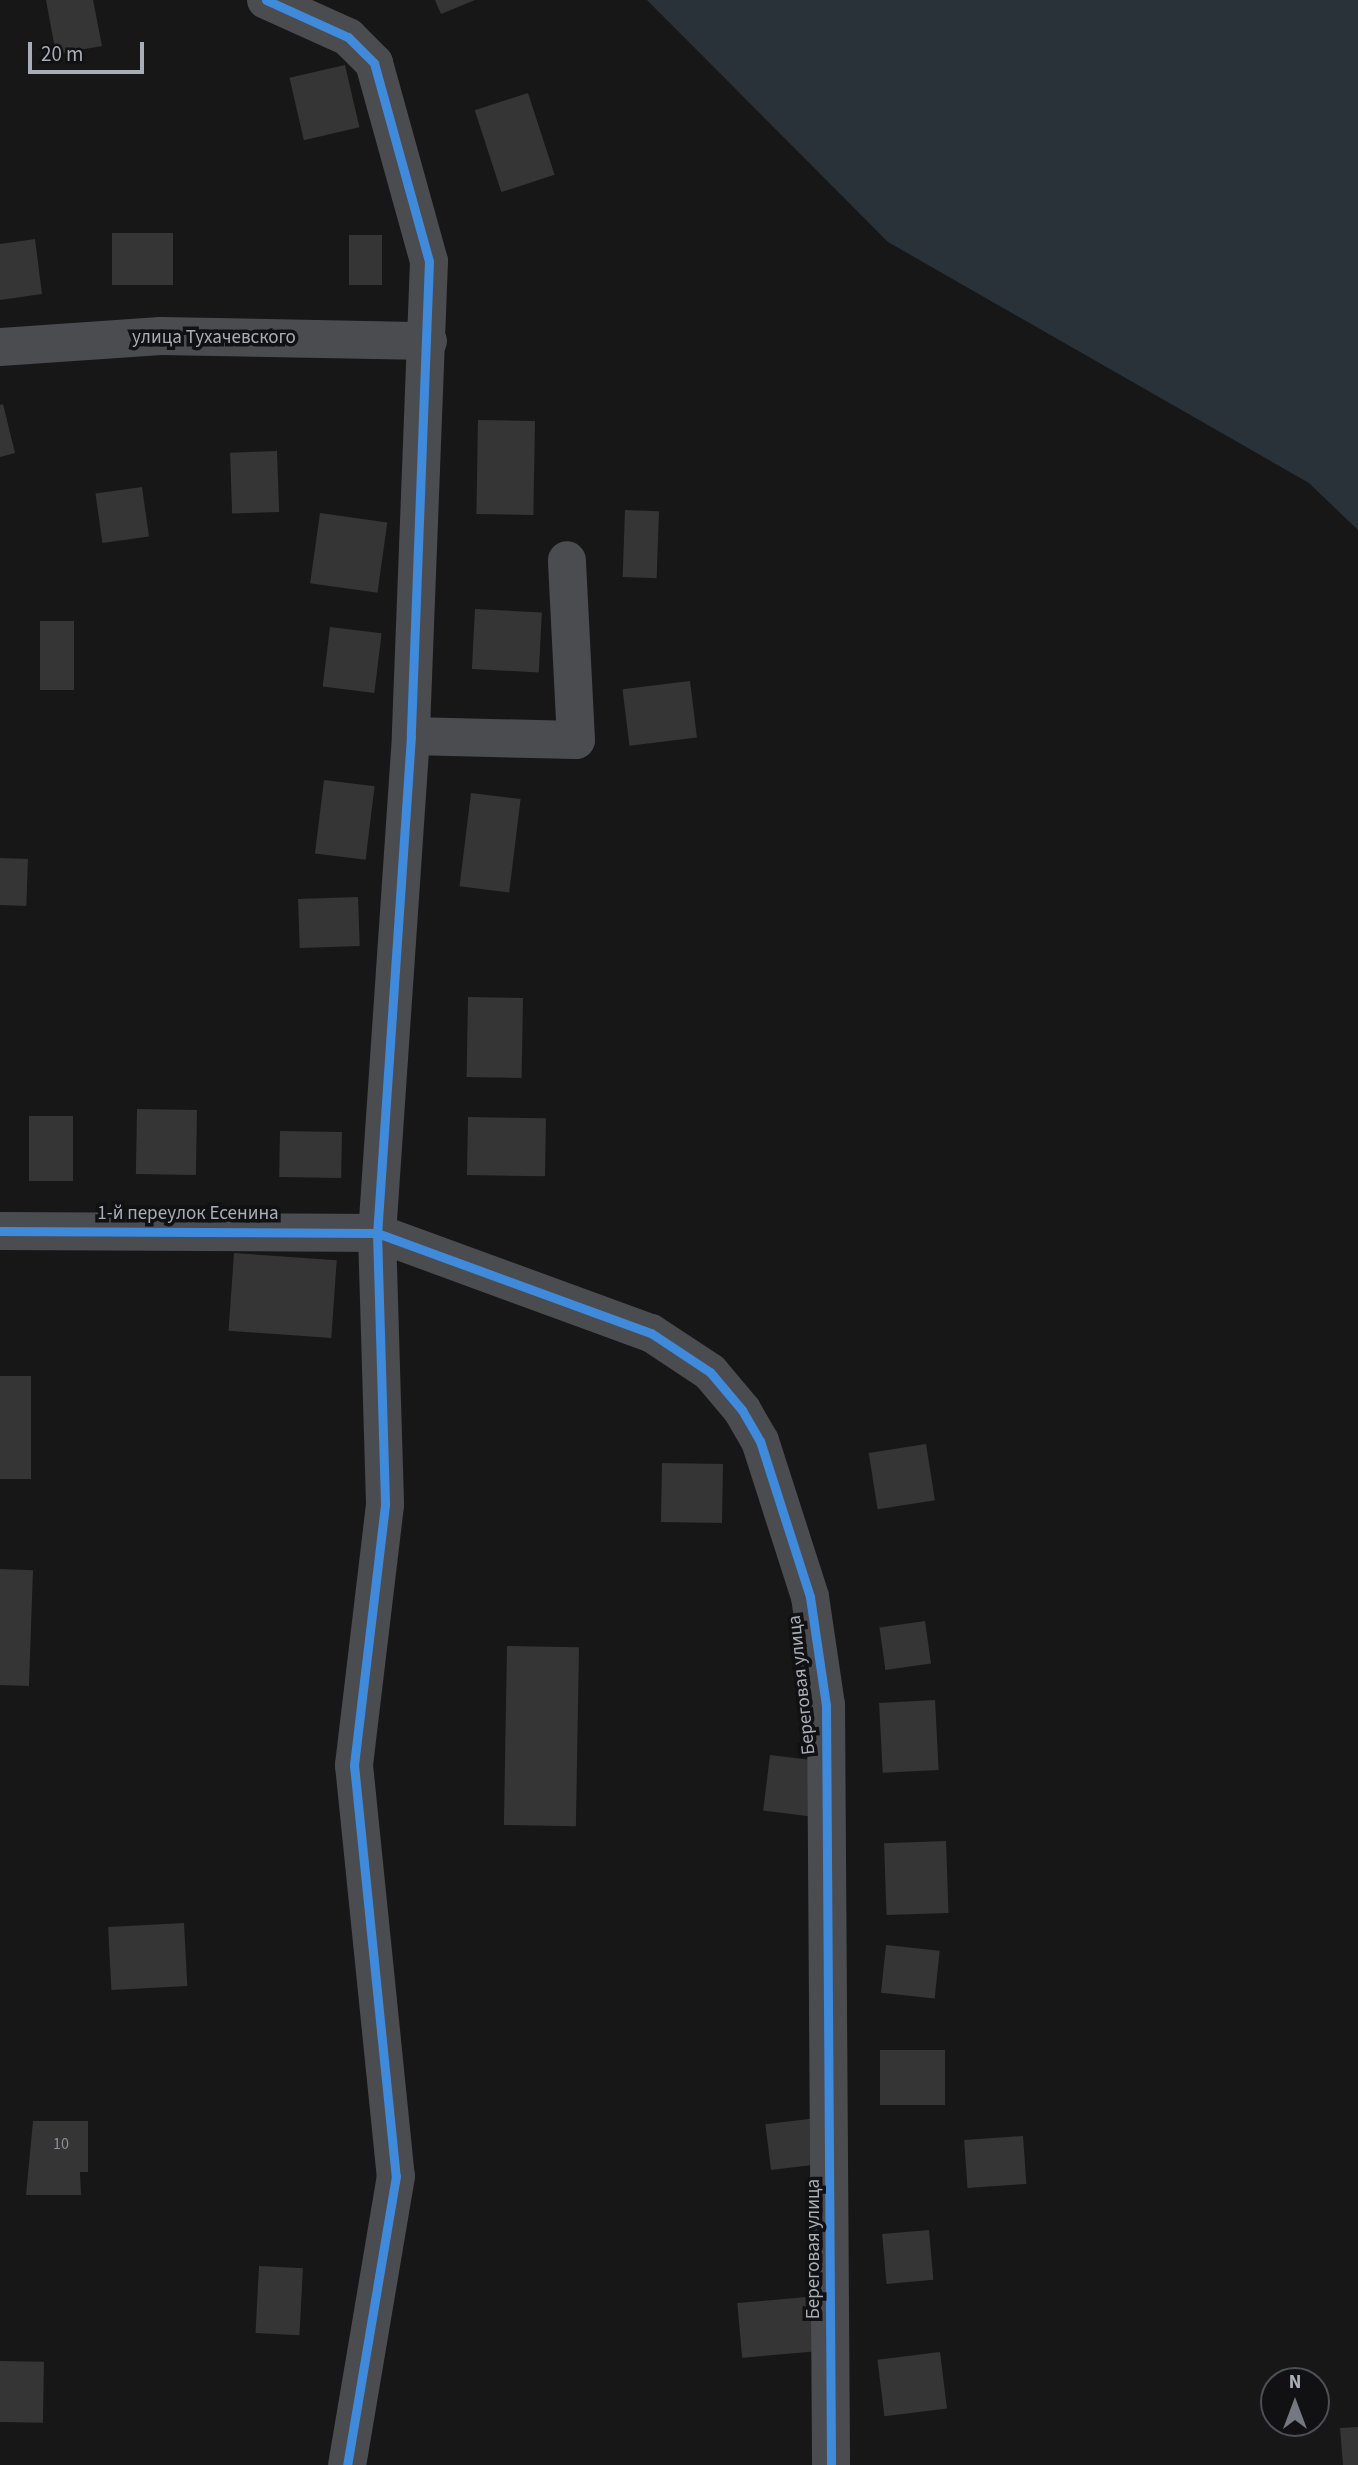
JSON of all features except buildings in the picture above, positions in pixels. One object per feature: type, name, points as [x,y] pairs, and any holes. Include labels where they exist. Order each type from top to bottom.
[{"type":"street","points":[[266,0],[348,37],[374,63],[429,261],[411,736],[377,1233],[385,1505],[354,1765],[396,2176],[347,2465]]},
{"type":"street","name":"улица Тухачевского","points":[[0,347],[161,336],[428,341]]},
{"type":"street","points":[[411,736],[576,740],[567,560]]},
{"type":"street","name":"1-й переулок Есенина","points":[[0,1231],[377,1233]]},
{"type":"street","name":"Береговая улица","points":[[377,1233],[651,1333],[710,1372],[760,1441],[810,1597],[826,1704],[831,2465]]},
{"type":"shaded area","points":[[647,0],[1358,0],[1358,530],[1309,483],[888,242]]},
{"type":"cycle path","points":[[266,0],[348,37],[374,63],[429,261],[411,736],[377,1233],[385,1505],[354,1765],[396,2176],[347,2465]]},
{"type":"cycle path","points":[[0,1231],[377,1233],[651,1333],[710,1372],[742,1410],[760,1441],[810,1597],[826,1705],[831,2465]]}]
